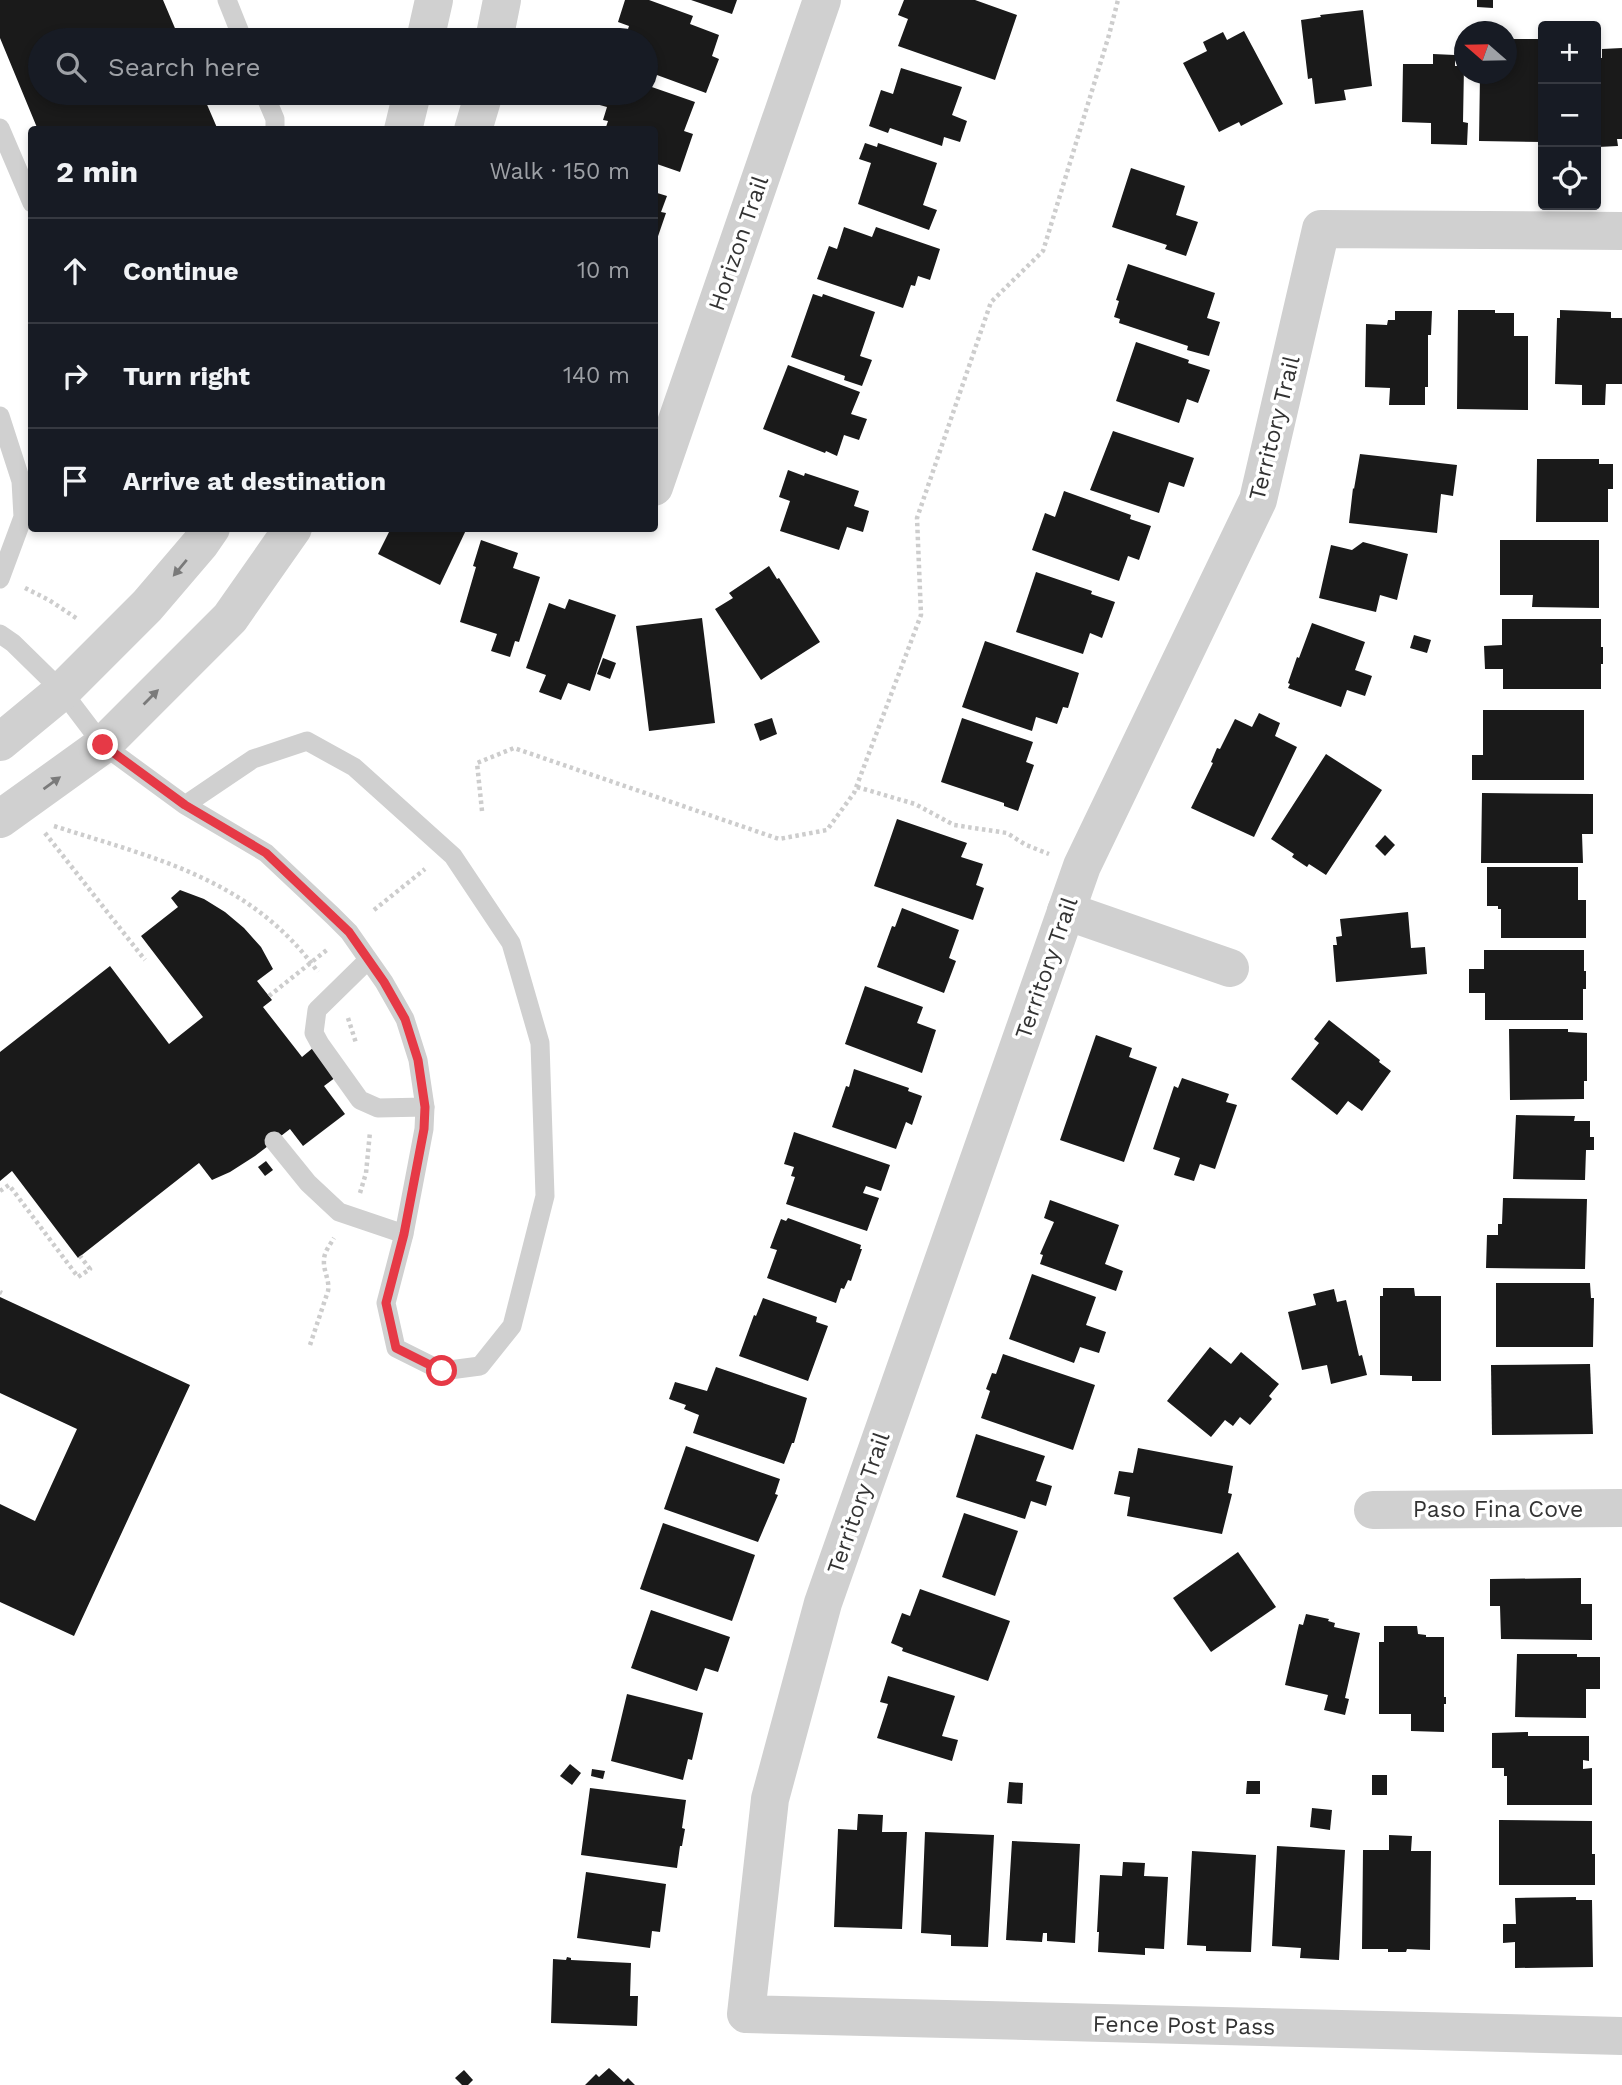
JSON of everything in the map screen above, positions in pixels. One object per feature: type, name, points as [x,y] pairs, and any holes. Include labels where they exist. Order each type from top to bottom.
[{"type":"street","points":[[427,28],[433,0]]},
{"type":"street","points":[[496,28],[502,0]]},
{"type":"street","name":"Horizon Trail","points":[[658,475],[822,0]]},
{"type":"street","points":[[403,126],[409,105]]},
{"type":"street","points":[[474,126],[480,105]]},
{"type":"street","name":"Territory Trail","points":[[746,2014],[770,1799],[823,1602],[1082,866],[1258,500],[1321,229],[1622,231]]},
{"type":"street","points":[[0,742],[62,691],[147,607],[208,532]]},
{"type":"street","points":[[0,819],[103,745],[230,618],[290,532]]},
{"type":"street","points":[[1066,911],[1230,968]]},
{"type":"street","name":"Paso Fina Cove","points":[[1373,1510],[1622,1508]]},
{"type":"street","name":"Fence Post Pass","points":[[746,2014],[1622,2036]]},
{"type":"lane","points":[[227,0],[238,28]]},
{"type":"lane","points":[[269,105],[275,126]]},
{"type":"lane","points":[[0,128],[28,194]]},
{"type":"lane","points":[[0,416],[21,481],[23,517],[0,579]]},
{"type":"lane","points":[[0,634],[13,643],[62,691],[103,745],[185,805],[266,853],[349,932],[368,960],[405,1019],[418,1060],[425,1107],[424,1129],[404,1234],[386,1303],[396,1348],[442,1371],[480,1366],[512,1326],[545,1196],[540,1043],[510,943],[453,856],[354,767],[307,741],[253,759],[185,805]]},
{"type":"lane","points":[[368,960],[317,1010],[314,1034],[360,1100],[378,1108],[425,1107]]},
{"type":"lane","points":[[274,1141],[308,1183],[339,1212],[404,1234]]},
{"type":"path","points":[[482,811],[477,763],[514,748],[779,839],[827,830],[854,793],[921,615],[917,518],[990,302],[1043,251],[1118,0]]},
{"type":"path","points":[[21,586],[79,620]]},
{"type":"path","points":[[856,787],[915,804],[954,825],[1007,833],[1026,845],[1082,866]]},
{"type":"path","points":[[54,826],[198,874],[234,894],[266,915],[297,943],[325,981]]},
{"type":"path","points":[[44,832],[145,960]]},
{"type":"path","points":[[374,910],[425,869]]},
{"type":"path","points":[[269,996],[331,946]]},
{"type":"path","points":[[360,1194],[366,1172],[370,1124]]},
{"type":"path","points":[[0,1191],[9,1185],[78,1277],[90,1269],[80,1256]]},
{"type":"path","points":[[310,1345],[329,1283],[324,1260],[340,1228]]},
{"type":"building","points":[[0,0],[163,0],[175,28],[28,28],[28,105],[207,105],[216,126],[36,126],[0,38]]},
{"type":"building","points":[[625,0],[649,0],[693,16],[690,24],[719,35],[712,56],[719,59],[706,93],[658,75],[658,28],[628,28],[618,22]]},
{"type":"building","points":[[691,0],[737,0],[732,14]]},
{"type":"building","points":[[904,0],[975,0],[1017,15],[995,80],[898,46],[908,19],[898,15]]},
{"type":"building","points":[[1477,0],[1493,0],[1493,8],[1477,7]]},
{"type":"building","points":[[1363,10],[1372,86],[1344,90],[1346,100],[1315,104],[1312,78],[1308,79],[1301,20]]},
{"type":"building","points":[[1244,31],[1283,104],[1241,126],[1239,122],[1219,132],[1183,63],[1207,51],[1203,42],[1223,32],[1227,40]]},
{"type":"building","points":[[1517,39],[1538,39],[1538,142],[1479,141],[1480,84],[1517,84]]},
{"type":"building","points":[[1622,48],[1622,139],[1617,139],[1618,146],[1601,147],[1602,49]]},
{"type":"building","points":[[1433,54],[1454,55],[1454,84],[1464,84],[1463,122],[1468,123],[1467,145],[1431,144],[1431,123],[1402,122],[1403,64],[1433,64]]},
{"type":"building","points":[[901,68],[962,87],[952,115],[967,121],[960,142],[944,137],[942,146],[890,128],[888,133],[869,126],[881,90],[893,94]]},
{"type":"building","points":[[658,89],[695,102],[684,131],[693,134],[680,172],[658,164],[658,126],[606,126],[608,121],[603,120],[607,107],[600,105],[658,105]]},
{"type":"building","points":[[865,143],[877,147],[878,143],[937,163],[923,205],[937,210],[929,230],[858,204],[871,163],[859,159]]},
{"type":"building","points":[[1131,168],[1185,186],[1176,215],[1198,222],[1186,256],[1165,249],[1167,245],[1112,227]]},
{"type":"building","points":[[658,193],[667,196],[661,212],[666,213],[658,236]]},
{"type":"building","points":[[844,227],[872,237],[876,227],[940,249],[930,280],[918,276],[915,286],[911,285],[903,308],[817,279],[829,246],[837,249]]},
{"type":"building","points":[[1128,264],[1215,293],[1207,318],[1220,322],[1209,356],[1187,350],[1188,346],[1119,323],[1120,319],[1114,317],[1119,301],[1116,300]]},
{"type":"building","points":[[813,294],[822,297],[823,294],[875,312],[860,356],[872,360],[862,386],[844,380],[845,376],[791,357]]},
{"type":"building","points":[[1458,310],[1514,313],[1514,336],[1528,336],[1528,410],[1457,409]]},
{"type":"building","points":[[1560,310],[1611,312],[1611,318],[1622,318],[1622,384],[1606,384],[1605,405],[1582,405],[1582,385],[1555,384],[1557,318],[1560,318]]},
{"type":"building","points":[[1395,311],[1432,311],[1431,335],[1428,335],[1428,387],[1425,387],[1425,405],[1389,405],[1390,388],[1365,387],[1366,324],[1387,325],[1388,320],[1395,320]]},
{"type":"building","points":[[1136,342],[1210,370],[1198,403],[1187,399],[1179,423],[1116,401]]},
{"type":"building","points":[[788,365],[860,392],[851,414],[867,419],[859,440],[844,435],[837,456],[763,429]]},
{"type":"building","points":[[1113,431],[1194,458],[1184,487],[1169,482],[1159,513],[1090,490]]},
{"type":"building","points":[[1360,454],[1457,465],[1453,496],[1441,494],[1437,533],[1349,523]]},
{"type":"building","points":[[1537,459],[1599,459],[1599,464],[1613,464],[1613,489],[1608,489],[1608,522],[1536,522]]},
{"type":"building","points":[[788,470],[859,491],[854,506],[869,511],[863,532],[847,527],[839,550],[780,531],[790,501],[779,497]]},
{"type":"building","points":[[1064,491],[1131,515],[1130,519],[1151,526],[1139,560],[1128,556],[1119,581],[1032,550],[1045,513],[1055,517]]},
{"type":"building","points":[[389,532],[465,532],[440,585],[378,554]]},
{"type":"building","points":[[481,540],[518,553],[513,568],[540,577],[519,642],[515,641],[510,657],[491,651],[497,634],[460,622]]},
{"type":"building","points":[[1500,540],[1599,540],[1599,608],[1532,607],[1533,595],[1500,595]]},
{"type":"building","points":[[1363,542],[1408,554],[1397,600],[1380,595],[1376,612],[1319,598],[1331,545],[1352,550]]},
{"type":"building","points":[[769,566],[820,642],[761,680],[715,609],[733,598],[729,593]]},
{"type":"building","points":[[1036,572],[1092,591],[1091,594],[1115,602],[1102,638],[1090,633],[1083,654],[1016,632]]},
{"type":"building","points":[[569,599],[616,615],[590,691],[568,683],[561,700],[539,692],[546,675],[526,668],[549,603],[565,609]]},
{"type":"building","points":[[702,618],[715,723],[649,731],[636,626]]},
{"type":"building","points":[[1502,619],[1601,619],[1601,689],[1503,689],[1503,669],[1485,669],[1484,646],[1502,645]]},
{"type":"building","points":[[1312,623],[1365,642],[1355,670],[1372,676],[1365,696],[1347,690],[1341,707],[1288,688],[1297,657],[1299,658]]},
{"type":"building","points":[[1414,635],[1431,640],[1427,653],[1410,648]]},
{"type":"building","points":[[985,641],[1079,673],[1068,708],[1063,707],[1057,724],[1036,717],[1032,731],[962,707]]},
{"type":"building","points":[[603,658],[616,663],[610,679],[597,674]]},
{"type":"building","points":[[1483,710],[1584,710],[1584,780],[1472,780],[1472,755],[1483,755]]},
{"type":"building","points":[[1259,713],[1280,723],[1275,736],[1297,747],[1254,837],[1191,808],[1213,763],[1211,762],[1217,748],[1220,749],[1235,719],[1252,727]]},
{"type":"building","points":[[772,718],[777,734],[760,741],[754,724]]},
{"type":"building","points":[[962,718],[1033,742],[1026,762],[1034,765],[1018,811],[1004,806],[1004,803],[941,782]]},
{"type":"building","points":[[1326,754],[1382,790],[1326,875],[1309,864],[1307,867],[1292,857],[1294,854],[1271,839]]},
{"type":"building","points":[[1482,793],[1593,794],[1593,834],[1582,834],[1583,863],[1481,863]]},
{"type":"building","points":[[897,819],[967,843],[961,857],[983,864],[976,885],[984,888],[973,920],[874,886]]},
{"type":"building","points":[[1385,835],[1395,845],[1385,856],[1375,846]]},
{"type":"building","points":[[1487,867],[1578,867],[1578,900],[1586,900],[1586,938],[1501,938],[1501,909],[1498,909],[1498,906],[1487,906]]},
{"type":"building","points":[[180,890],[204,899],[225,912],[261,947],[273,969],[257,981],[272,1000],[263,1007],[302,1057],[314,1047],[336,1077],[324,1086],[345,1114],[303,1146],[290,1129],[255,1156],[212,1180],[199,1163],[78,1258],[12,1171],[0,1181],[0,1052],[110,966],[169,1044],[203,1017],[141,936],[178,907],[171,898]]},
{"type":"building","points":[[902,908],[959,930],[949,958],[956,961],[944,993],[877,967],[892,926],[895,927]]},
{"type":"building","points":[[1408,912],[1411,948],[1425,947],[1427,974],[1336,982],[1333,945],[1337,945],[1336,937],[1342,936],[1340,919]]},
{"type":"building","points":[[1484,950],[1584,950],[1586,989],[1583,989],[1583,1020],[1485,1020],[1485,993],[1469,993],[1469,969],[1484,969]]},
{"type":"building","points":[[865,986],[923,1007],[917,1023],[936,1030],[922,1073],[845,1044]]},
{"type":"building","points":[[1329,1020],[1391,1071],[1362,1111],[1348,1101],[1337,1115],[1291,1079],[1319,1043],[1314,1039]]},
{"type":"building","points":[[1509,1029],[1568,1029],[1568,1032],[1587,1033],[1587,1081],[1584,1081],[1584,1099],[1510,1100]]},
{"type":"building","points":[[1096,1035],[1132,1048],[1129,1057],[1157,1067],[1124,1162],[1060,1140]]},
{"type":"building","points":[[854,1069],[909,1088],[908,1091],[922,1096],[912,1125],[906,1122],[896,1149],[832,1127]]},
{"type":"building","points":[[1182,1078],[1229,1094],[1226,1102],[1237,1105],[1215,1169],[1200,1164],[1194,1181],[1174,1175],[1180,1158],[1153,1149],[1174,1086],[1178,1088]]},
{"type":"building","points":[[1516,1115],[1575,1116],[1574,1121],[1590,1121],[1590,1137],[1594,1137],[1594,1150],[1586,1150],[1585,1180],[1513,1179]]},
{"type":"building","points":[[794,1132],[890,1165],[881,1191],[866,1186],[863,1193],[879,1198],[867,1231],[786,1204],[795,1177],[791,1176],[794,1167],[784,1164]]},
{"type":"building","points":[[266,1161],[273,1170],[265,1176],[258,1167]]},
{"type":"building","points":[[1503,1198],[1587,1199],[1585,1269],[1486,1268],[1487,1235],[1498,1235],[1498,1224],[1502,1224]]},
{"type":"building","points":[[1050,1200],[1119,1225],[1105,1264],[1123,1271],[1116,1291],[1040,1264],[1043,1255],[1040,1254],[1054,1222],[1044,1218]]},
{"type":"building","points":[[788,1218],[861,1245],[851,1281],[848,1280],[844,1289],[841,1288],[836,1303],[767,1278],[777,1250],[770,1248],[781,1219],[786,1221]]},
{"type":"building","points":[[1032,1274],[1096,1297],[1086,1325],[1106,1332],[1099,1353],[1080,1347],[1074,1363],[1009,1339]]},
{"type":"building","points":[[1496,1283],[1590,1283],[1591,1298],[1594,1298],[1593,1347],[1496,1347]]},
{"type":"building","points":[[1383,1288],[1414,1288],[1415,1296],[1441,1296],[1441,1381],[1412,1381],[1412,1376],[1380,1375],[1380,1296],[1383,1296]]},
{"type":"building","points":[[1334,1289],[1337,1302],[1346,1300],[1359,1356],[1362,1355],[1367,1375],[1331,1384],[1327,1365],[1302,1370],[1288,1312],[1316,1305],[1313,1294]]},
{"type":"building","points":[[0,1297],[190,1385],[74,1636],[0,1602],[0,1504],[35,1521],[77,1429],[0,1393]]},
{"type":"building","points":[[763,1298],[817,1317],[816,1322],[828,1326],[808,1381],[739,1356]]},
{"type":"building","points":[[1210,1347],[1231,1364],[1241,1352],[1279,1384],[1269,1396],[1272,1399],[1250,1425],[1240,1417],[1233,1426],[1225,1420],[1211,1437],[1167,1401]]},
{"type":"building","points":[[1003,1354],[1095,1385],[1073,1450],[981,1418],[990,1391],[986,1389],[992,1373],[996,1374]]},
{"type":"building","points":[[1590,1364],[1593,1434],[1492,1435],[1491,1365]]},
{"type":"building","points":[[716,1367],[807,1398],[794,1443],[784,1464],[693,1433],[699,1415],[684,1409],[686,1405],[669,1399],[675,1382],[707,1391]]},
{"type":"building","points":[[976,1434],[1045,1456],[1036,1481],[1052,1486],[1046,1506],[1031,1501],[1025,1519],[956,1497]]},
{"type":"building","points":[[686,1446],[780,1479],[775,1494],[778,1495],[758,1542],[664,1509]]},
{"type":"building","points":[[1138,1448],[1233,1466],[1228,1493],[1232,1494],[1222,1534],[1127,1516],[1130,1497],[1114,1494],[1119,1471],[1133,1473]]},
{"type":"building","points":[[964,1513],[1018,1531],[995,1596],[942,1577]]},
{"type":"building","points":[[663,1523],[755,1555],[732,1621],[640,1589]]},
{"type":"building","points":[[1238,1552],[1276,1607],[1211,1652],[1173,1598]]},
{"type":"building","points":[[1581,1578],[1581,1604],[1592,1604],[1592,1640],[1501,1639],[1500,1606],[1490,1606],[1490,1579]]},
{"type":"building","points":[[920,1589],[1010,1621],[988,1681],[902,1651],[903,1648],[891,1643],[902,1613],[910,1616]]},
{"type":"building","points":[[651,1610],[730,1637],[718,1672],[705,1668],[697,1691],[631,1668]]},
{"type":"building","points":[[1306,1614],[1329,1619],[1328,1621],[1335,1623],[1334,1627],[1360,1633],[1345,1698],[1349,1699],[1345,1715],[1324,1710],[1328,1695],[1285,1685],[1299,1624],[1303,1625]]},
{"type":"building","points":[[1384,1626],[1417,1626],[1418,1634],[1444,1637],[1444,1732],[1411,1731],[1411,1714],[1379,1714],[1379,1642],[1384,1642]]},
{"type":"building","points":[[1517,1654],[1577,1654],[1577,1657],[1600,1657],[1600,1689],[1586,1689],[1586,1718],[1515,1717]]},
{"type":"building","points":[[888,1676],[955,1696],[942,1736],[958,1740],[952,1761],[877,1738],[888,1704],[880,1702]]},
{"type":"building","points":[[627,1694],[703,1713],[692,1760],[688,1759],[683,1780],[611,1761]]},
{"type":"building","points":[[1528,1732],[1528,1736],[1589,1736],[1589,1761],[1583,1760],[1583,1769],[1592,1768],[1592,1805],[1507,1805],[1507,1776],[1504,1776],[1504,1768],[1492,1768],[1492,1733]]},
{"type":"building","points":[[570,1764],[581,1773],[572,1785],[560,1776]]},
{"type":"building","points":[[592,1769],[605,1771],[603,1779],[591,1776]]},
{"type":"building","points":[[1372,1775],[1387,1775],[1387,1795],[1372,1795]]},
{"type":"building","points":[[1247,1781],[1260,1781],[1260,1794],[1246,1794]]},
{"type":"building","points":[[1009,1782],[1023,1783],[1022,1804],[1007,1803]]},
{"type":"building","points":[[590,1788],[686,1800],[682,1828],[685,1829],[677,1868],[581,1855]]},
{"type":"building","points":[[1312,1808],[1332,1810],[1330,1830],[1310,1827]]},
{"type":"building","points":[[858,1814],[883,1815],[882,1832],[907,1832],[902,1929],[834,1927],[838,1829],[857,1830]]},
{"type":"building","points":[[1499,1820],[1592,1821],[1595,1885],[1499,1885]]},
{"type":"building","points":[[925,1832],[994,1835],[988,1947],[951,1946],[951,1935],[921,1933]]},
{"type":"building","points":[[1389,1835],[1412,1836],[1411,1851],[1431,1851],[1430,1950],[1388,1952],[1388,1949],[1362,1949],[1363,1850],[1389,1850]]},
{"type":"building","points":[[1012,1841],[1080,1844],[1075,1943],[1047,1941],[1047,1933],[1043,1933],[1042,1942],[1006,1940]]},
{"type":"building","points":[[1277,1846],[1345,1850],[1339,1960],[1300,1958],[1301,1948],[1272,1946]]},
{"type":"building","points":[[1192,1851],[1256,1855],[1251,1952],[1206,1951],[1206,1946],[1187,1945]]},
{"type":"building","points":[[1123,1862],[1145,1863],[1144,1876],[1168,1877],[1164,1949],[1145,1948],[1145,1955],[1098,1952],[1100,1875],[1122,1876]]},
{"type":"building","points":[[586,1872],[666,1884],[660,1932],[652,1931],[650,1948],[577,1938]]},
{"type":"building","points":[[1576,1897],[1576,1900],[1592,1900],[1593,1967],[1515,1968],[1515,1942],[1503,1943],[1503,1924],[1516,1924],[1515,1898]]},
{"type":"building","points":[[567,1957],[571,1960],[631,1963],[630,1996],[638,1996],[637,2026],[551,2023],[553,1959],[566,1960]]},
{"type":"building","points":[[609,2068],[624,2082],[628,2078],[635,2085],[585,2085],[596,2074],[599,2077]]},
{"type":"building","points":[[464,2070],[473,2080],[468,2085],[462,2085],[455,2078]]},
{"type":"route","points":[[103,745],[185,805],[266,853],[349,932],[384,982],[405,1019],[418,1060],[425,1107],[424,1129],[404,1234],[386,1303],[396,1348],[442,1371]]}]
